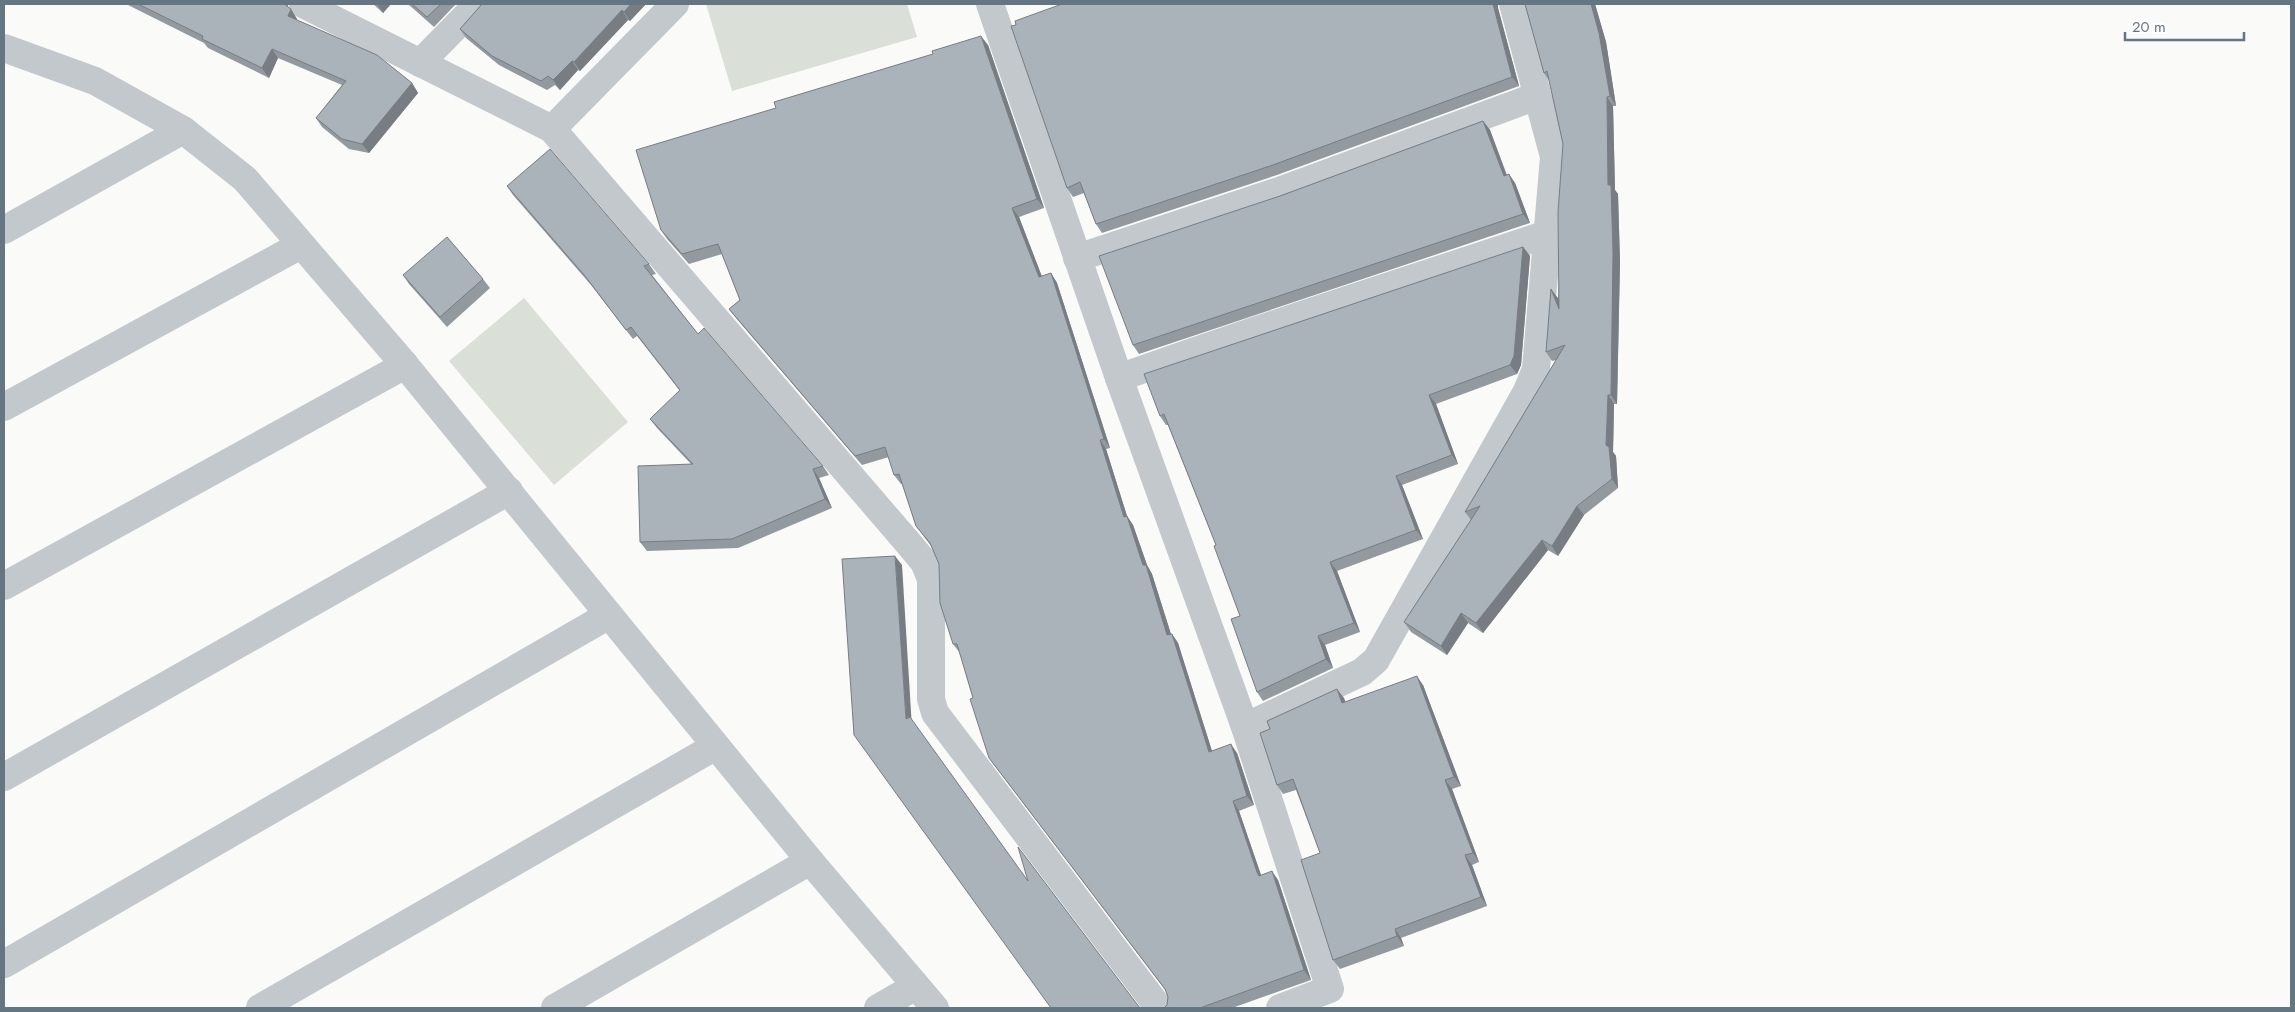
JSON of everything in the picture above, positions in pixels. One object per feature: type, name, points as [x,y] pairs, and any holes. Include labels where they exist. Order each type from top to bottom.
[{"type":"street","points":[[304,4],[552,129],[924,562],[931,579],[931,699],[935,714],[1159,1008]]},
{"type":"street","points":[[420,63],[478,4]]},
{"type":"street","points":[[552,129],[675,4]]},
{"type":"street","points":[[990,4],[1119,378],[1245,727],[1330,989],[1280,1008]]},
{"type":"street","points":[[1245,727],[1362,672],[1376,660],[1528,390],[1536,369],[1554,157],[1513,4]]},
{"type":"street","points":[[4,48],[95,81],[183,130],[245,179],[405,365],[810,861],[935,1008]]},
{"type":"street","points":[[1077,258],[1282,190],[1537,96]]},
{"type":"street","points":[[4,230],[183,130]]},
{"type":"street","points":[[1119,378],[1312,310],[1416,279],[1547,234]]},
{"type":"street","points":[[4,407],[301,245]]},
{"type":"street","points":[[4,586],[405,365]]},
{"type":"street","points":[[4,778],[509,491]]},
{"type":"street","points":[[4,964],[609,615]]},
{"type":"street","points":[[260,1008],[716,746]]},
{"type":"street","points":[[555,1008],[810,861]]},
{"type":"street","points":[[878,1008],[916,986]]},
{"type":"shaded area","points":[[706,4],[907,4],[917,37],[732,91]]},
{"type":"shaded area","points":[[524,298],[628,422],[554,485],[449,361]]},
{"type":"building","points":[[138,4],[284,4],[291,9],[288,16],[377,55],[412,83],[362,144],[342,139],[316,118],[346,81],[272,49],[262,68],[202,39],[203,36]]},
{"type":"building","points":[[412,4],[441,4],[427,17]]},
{"type":"building","points":[[482,4],[631,4],[624,12],[622,10],[574,62],[572,61],[553,80],[548,76],[541,81],[492,56],[460,29]]},
{"type":"building","points":[[1062,4],[1493,4],[1512,77],[1270,166],[1096,224],[1080,182],[1067,188],[1011,26],[1016,25],[1015,21]]},
{"type":"building","points":[[1525,4],[1591,4],[1599,33],[1610,96],[1607,97],[1608,185],[1611,185],[1613,253],[1611,395],[1608,395],[1606,445],[1609,447],[1612,479],[1577,506],[1552,546],[1542,540],[1476,623],[1461,613],[1441,646],[1404,622],[1480,506],[1465,512],[1565,345],[1546,352],[1551,289],[1559,309],[1558,212],[1563,144],[1547,71],[1544,73]]},
{"type":"building","points":[[981,36],[1037,199],[1012,208],[1039,277],[1051,273],[1104,439],[1100,440],[1124,517],[1127,516],[1143,565],[1146,565],[1167,635],[1172,634],[1209,752],[1231,744],[1247,796],[1233,801],[1259,876],[1272,871],[1304,970],[1200,1008],[1164,1008],[1167,1005],[1168,997],[1165,989],[989,758],[970,699],[973,698],[957,644],[953,644],[940,603],[939,564],[930,543],[916,526],[899,474],[894,475],[885,447],[855,456],[729,309],[740,300],[718,244],[682,254],[661,230],[636,150],[776,108],[774,102],[933,54],[932,51]]},
{"type":"building","points":[[1483,121],[1504,176],[1509,174],[1523,214],[1133,345],[1099,256],[1280,196]]},
{"type":"building","points":[[550,149],[649,264],[644,266],[698,334],[704,328],[823,466],[813,469],[825,499],[732,539],[640,542],[638,466],[693,464],[650,419],[680,390],[631,327],[626,330],[585,276],[507,186]]},
{"type":"building","points":[[447,237],[483,279],[440,317],[403,275]]},
{"type":"building","points":[[1523,247],[1514,356],[1510,365],[1429,395],[1452,455],[1396,476],[1416,530],[1330,562],[1354,623],[1318,636],[1326,659],[1257,692],[1231,619],[1240,616],[1214,546],[1216,545],[1164,414],[1160,416],[1144,374]]},
{"type":"building","points":[[895,556],[906,719],[910,717],[1028,881],[1018,847],[1140,1008],[1051,1008],[854,735],[842,559]]},
{"type":"building","points":[[1417,676],[1454,777],[1445,780],[1473,853],[1465,855],[1481,897],[1395,929],[1397,936],[1333,960],[1301,860],[1320,853],[1293,779],[1277,785],[1260,733],[1270,729],[1267,721],[1337,689],[1342,703]]}]
